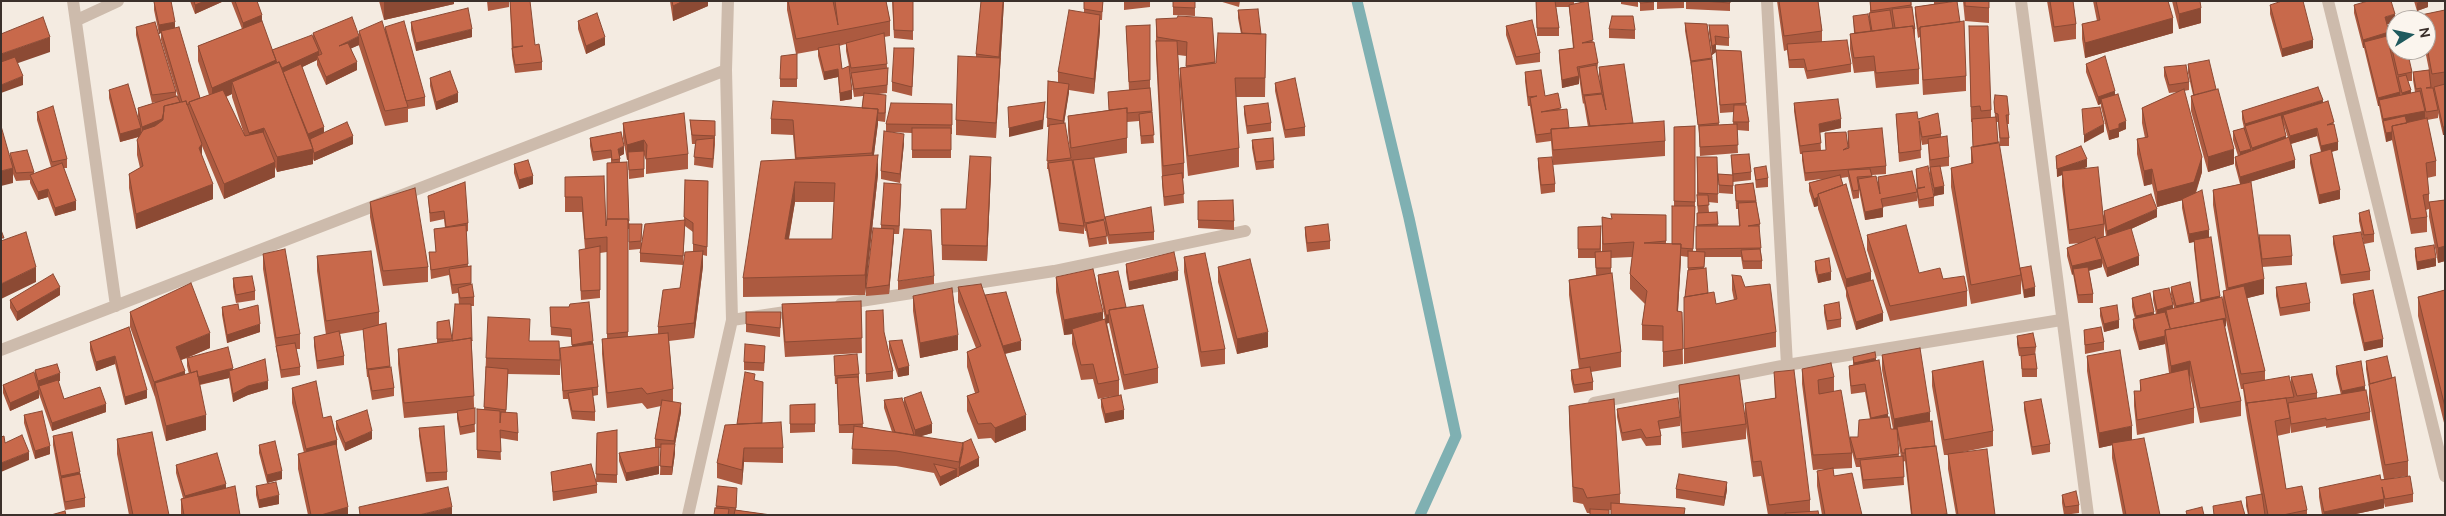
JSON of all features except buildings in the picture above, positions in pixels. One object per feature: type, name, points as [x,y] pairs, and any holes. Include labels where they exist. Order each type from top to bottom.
[{"type":"street","points":[[73,1],[116,306]]},
{"type":"street","points":[[76,20],[118,1]]},
{"type":"street","points":[[686,514],[732,320],[726,70],[728,1]]},
{"type":"street","points":[[1768,1],[1787,365]]},
{"type":"street","points":[[2021,1],[2061,320],[2088,515]]},
{"type":"street","points":[[2332,3],[2445,476]]},
{"type":"street","points":[[1,350],[726,70]]},
{"type":"street","points":[[829,305],[1054,272],[1245,232]]},
{"type":"street","points":[[732,320],[810,308]]},
{"type":"street","points":[[1582,405],[1787,365],[2061,320]]},
{"type":"waterway","points":[[1357,1],[1409,218],[1456,436],[1420,515]]}]
